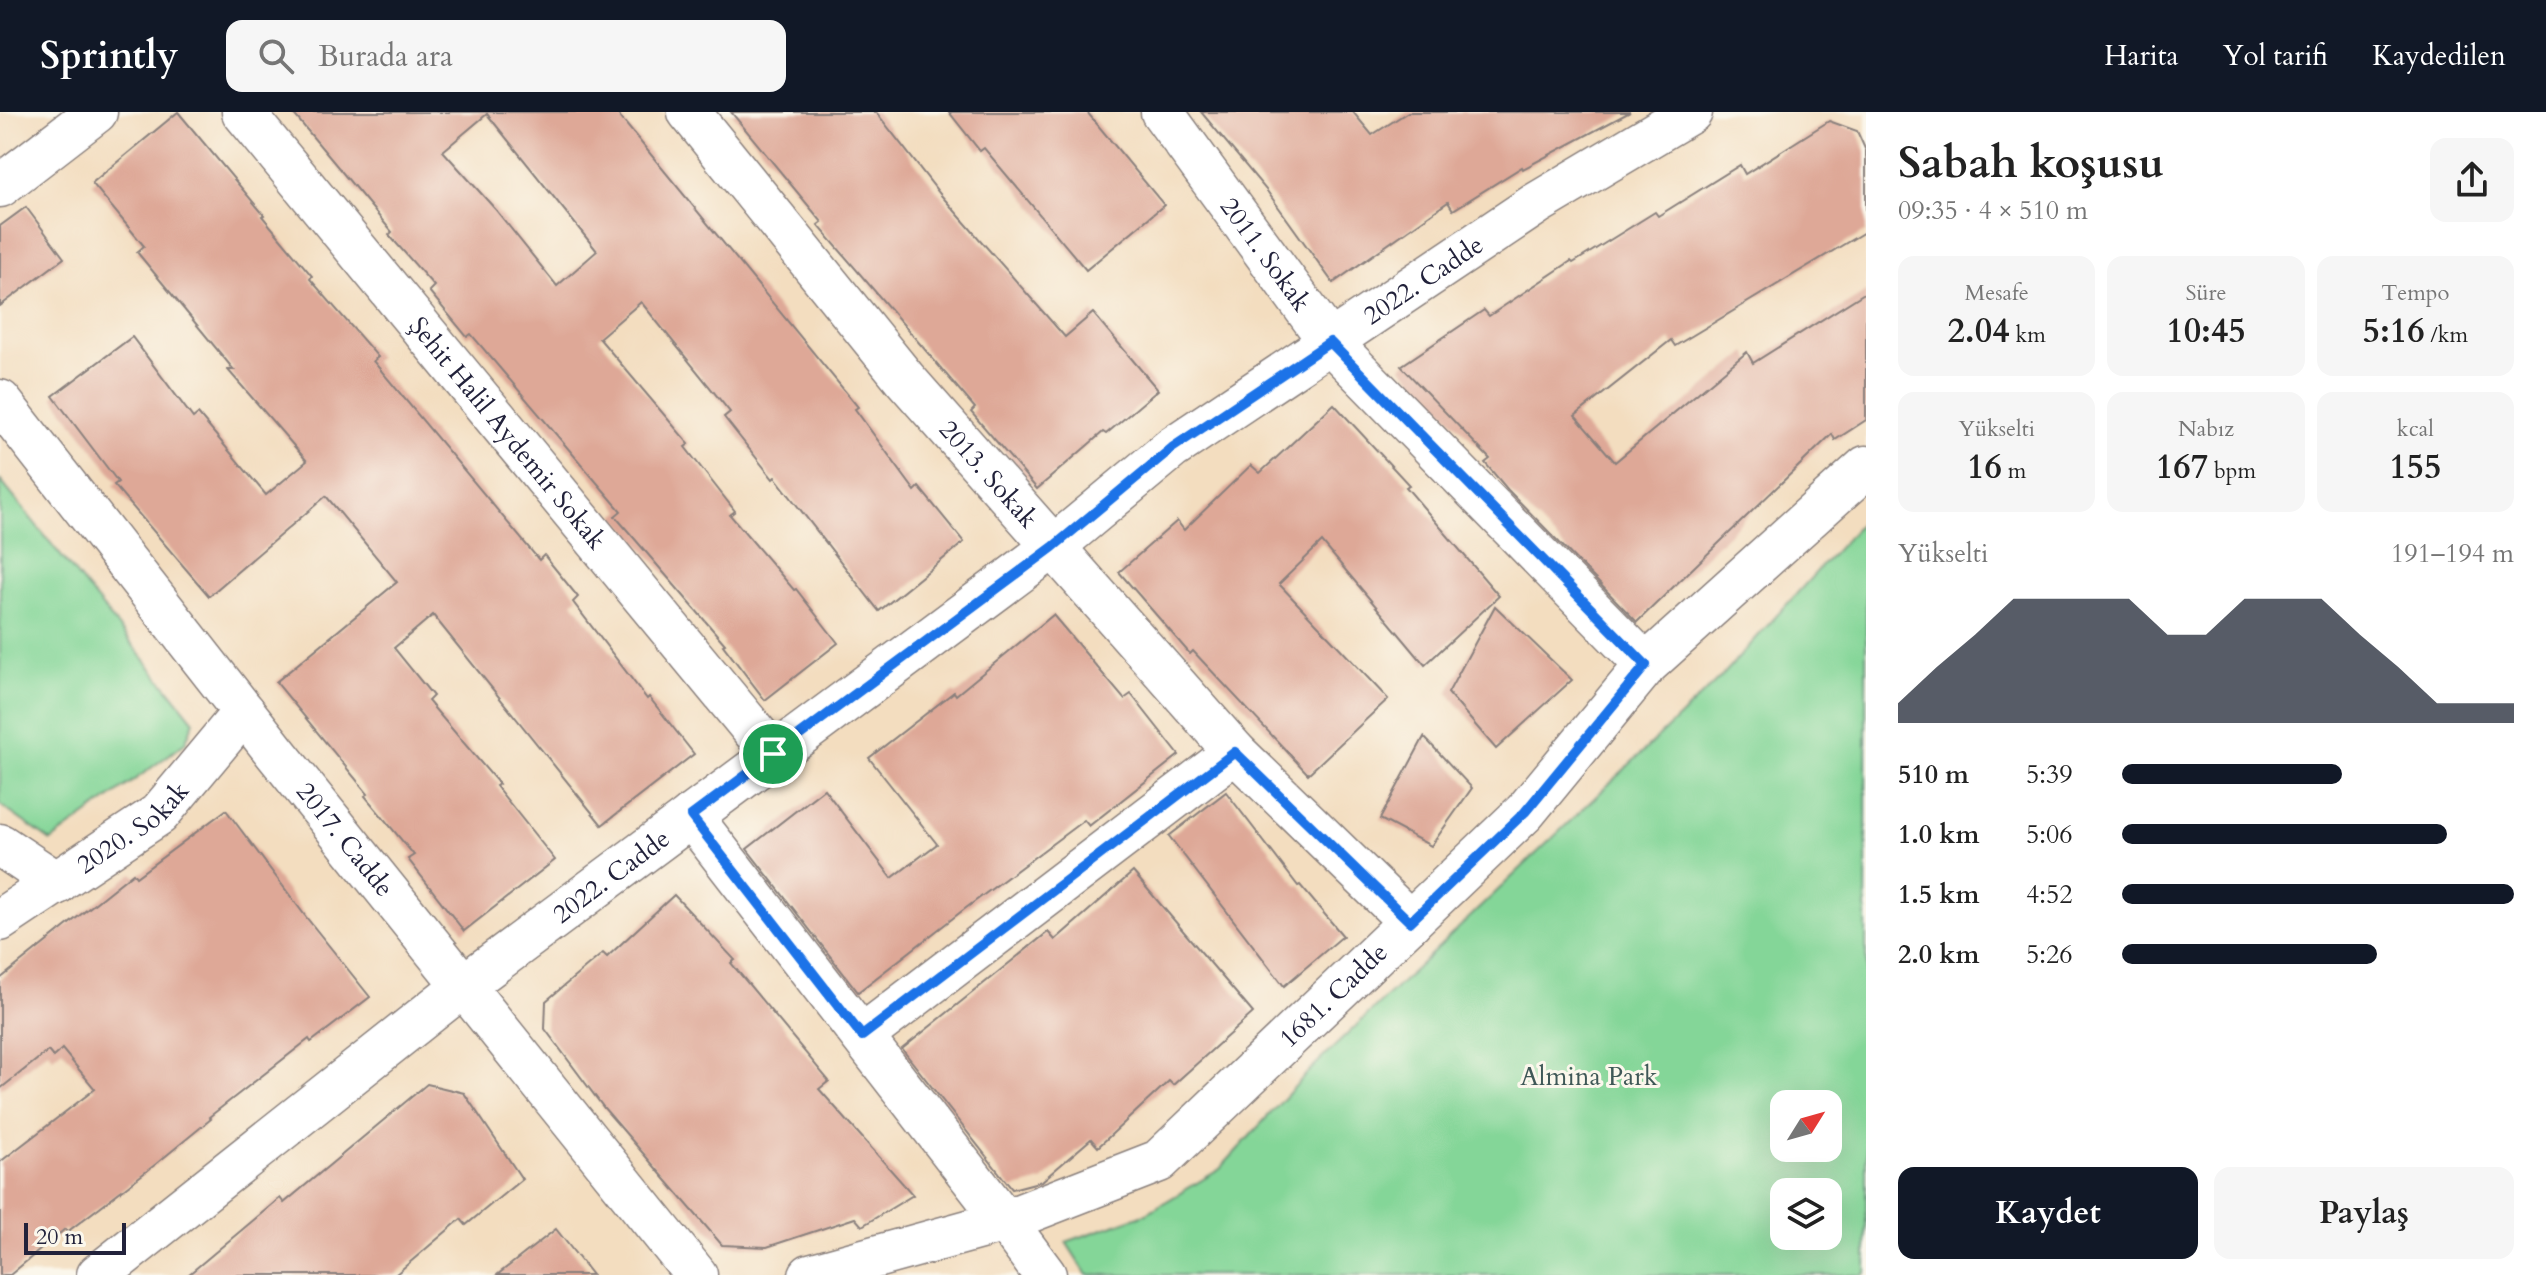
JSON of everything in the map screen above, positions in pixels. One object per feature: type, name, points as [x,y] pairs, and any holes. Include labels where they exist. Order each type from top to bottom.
[{"type":"street","points":[[0,186],[96,112]]},
{"type":"street","name":"Şehit Halil Aydemir Sokak","points":[[243,112],[773,754]]},
{"type":"street","name":"2013. Sokak","points":[[689,112],[905,379],[1235,752],[1410,922]]},
{"type":"street","name":"2011. Sokak","points":[[1162,112],[1330,342],[1646,665]]},
{"type":"street","name":"2022. Cadde","points":[[98,1275],[463,986],[1053,547],[1172,448],[1536,204],[1691,112]]},
{"type":"street","name":"2017. Cadde","points":[[0,401],[244,712],[696,1275]]},
{"type":"street","name":"1681. Cadde","points":[[810,1275],[1005,1221],[1159,1161],[1525,812],[1646,665],[1866,467]]},
{"type":"street","name":"2020. Sokak","points":[[0,920],[159,814],[244,712]]},
{"type":"street","points":[[862,1036],[1235,752]]},
{"type":"street","points":[[691,816],[1045,1275]]},
{"type":"street","points":[[0,845],[57,883]]},
{"type":"green space","points":[[0,480],[194,721],[185,743],[51,841],[0,805]]},
{"type":"green space","name":"Almina Park","points":[[1866,517],[1866,1272],[1863,1275],[1087,1275],[1066,1242],[1145,1214],[1220,1169],[1310,1070],[1722,676]]},
{"type":"building","points":[[178,112],[264,215],[312,276],[310,279],[378,357],[373,361],[539,560],[544,555],[578,597],[573,602],[647,699],[649,697],[694,754],[602,825],[433,615],[394,648],[433,696],[428,701],[499,784],[496,786],[555,860],[464,931],[408,859],[414,855],[365,796],[368,794],[276,682],[397,582],[326,496],[209,596],[114,485],[118,482],[53,396],[132,337],[193,418],[198,414],[266,495],[307,461],[228,370],[234,370],[137,252],[144,246],[92,183]]},
{"type":"building","points":[[292,112],[616,112],[858,407],[855,409],[915,491],[919,487],[964,542],[879,611],[724,417],[730,412],[641,302],[599,338],[689,444],[685,447],[735,511],[730,515],[796,589],[838,643],[765,700],[725,644],[615,516],[621,511],[471,334],[467,337],[429,291],[434,286],[389,235],[392,232]],"holes":[[[487,114],[597,251],[557,286],[496,210],[443,151]]]},
{"type":"building","points":[[731,112],[876,112],[940,194],[1065,337],[1093,313],[1158,390],[1037,489],[971,412],[975,408],[818,225],[822,222]]},
{"type":"building","points":[[949,112],[1087,112],[1164,205],[1086,270],[984,148],[980,151]]},
{"type":"building","points":[[1201,112],[1353,112],[1372,135],[1408,112],[1630,112],[1522,167],[1453,210],[1448,202],[1333,283],[1267,191]]},
{"type":"building","points":[[1829,121],[1857,131],[1866,151],[1866,231],[1675,346],[1671,340],[1575,416],[1615,462],[1747,352],[1753,363],[1866,292],[1866,420],[1835,440],[1832,434],[1637,622],[1508,490],[1485,463],[1490,459],[1401,366],[1484,310],[1489,316],[1571,261],[1573,263],[1655,212],[1658,216],[1740,165],[1745,174]]},
{"type":"building","points":[[26,207],[64,258],[0,306],[0,226]]},
{"type":"building","points":[[1334,404],[1409,485],[1406,487],[1499,596],[1425,665],[1322,542],[1279,584],[1388,699],[1308,774],[1193,651],[1190,654],[1119,572],[1177,521],[1184,530],[1251,465],[1260,473]]},
{"type":"building","points":[[1495,606],[1572,680],[1496,749],[1448,693]]},
{"type":"building","points":[[1053,615],[1124,699],[1131,694],[1179,755],[1089,826],[1084,820],[858,992],[747,849],[824,789],[892,878],[937,844],[869,758],[954,692],[956,695]]},
{"type":"building","points":[[1424,737],[1472,788],[1431,846],[1380,819]]},
{"type":"building","points":[[1226,792],[1298,886],[1343,936],[1284,986],[1169,836]]},
{"type":"building","points":[[226,810],[370,997],[311,1042],[309,1039],[209,1117],[211,1119],[156,1164],[67,1232],[65,1229],[10,1275],[0,1275],[0,1162],[95,1089],[62,1049],[53,1057],[48,1051],[0,1089],[0,979],[133,873],[136,877]]},
{"type":"building","points":[[1133,872],[1253,1013],[1173,1085],[1169,1081],[1098,1147],[1091,1139],[1042,1181],[1012,1189],[902,1049],[1048,932],[1055,940]]},
{"type":"building","points":[[674,895],[735,960],[731,963],[829,1081],[819,1089],[913,1195],[862,1226],[855,1218],[767,1247],[722,1245],[604,1108],[545,1029],[546,1001],[603,953],[607,957]]},
{"type":"building","points":[[427,1084],[464,1093],[522,1179],[466,1225],[461,1219],[395,1275],[188,1275],[280,1198],[284,1203]]},
{"type":"building","points":[[556,1229],[592,1275],[497,1275]]},
{"type":"route","points":[[1330,342],[1646,665],[1525,812],[1410,922],[1235,752],[862,1036],[691,816],[773,754],[1053,547],[1172,448],[1330,342]]}]
